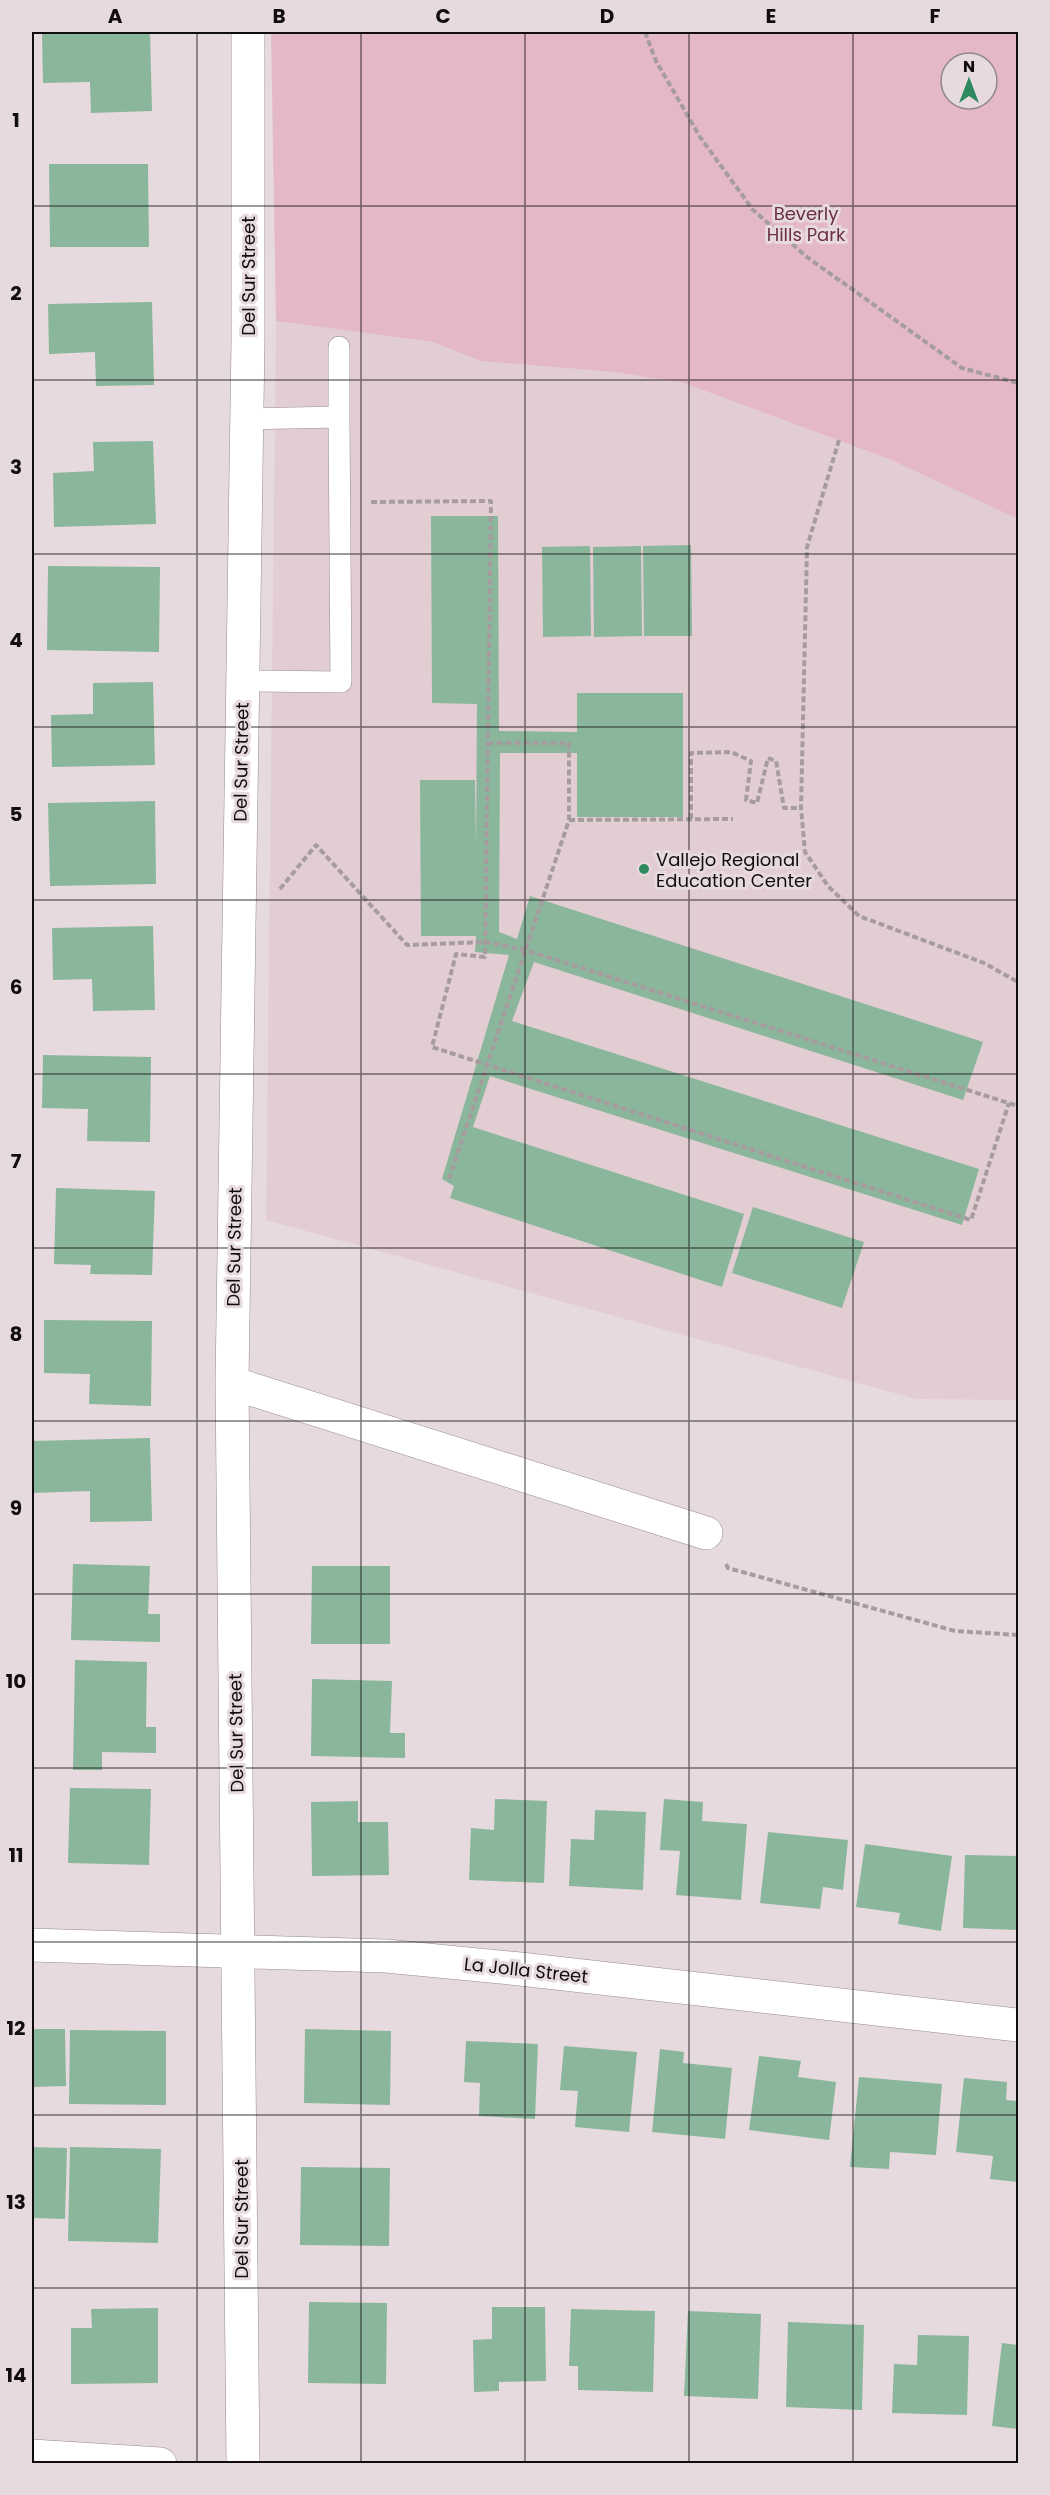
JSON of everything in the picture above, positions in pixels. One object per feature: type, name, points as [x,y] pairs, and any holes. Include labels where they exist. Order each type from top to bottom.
[{"type":"street","name":"Del Sur Street","points":[[243,2463],[232,1383],[243,681],[248,32]]},
{"type":"street","points":[[232,1383],[706,1533]]},
{"type":"street","name":"La Jolla Street","points":[[32,1945],[386,1956],[1018,2025]]},
{"type":"street","points":[[32,2457],[160,2463]]},
{"type":"lane","points":[[243,681],[340,682],[339,348]]},
{"type":"lane","points":[[246,419],[339,417]]},
{"type":"path","points":[[645,32],[656,61],[700,136],[753,210],[807,257],[962,368],[1018,382]]},
{"type":"path","points":[[838,440],[807,547],[801,808],[805,852],[828,886],[860,916],[984,963],[1018,982]]},
{"type":"path","points":[[339,502],[491,501],[485,957],[456,954],[432,1047],[971,1220],[1009,1103]]},
{"type":"path","points":[[450,1179],[569,820],[569,743],[488,743]]},
{"type":"path","points":[[691,819],[690,753],[731,752],[751,761],[746,800],[757,803],[768,758],[776,761],[784,808],[801,808]]},
{"type":"path","points":[[569,820],[733,819]]},
{"type":"path","points":[[239,938],[316,845],[406,945],[486,942],[525,950],[1018,1106]]},
{"type":"path","points":[[706,1533],[728,1568],[955,1630],[1018,1635]]},
{"type":"shaded area","name":"Vallejo Regional Education Center","points":[[276,321],[433,342],[481,361],[614,372],[684,383],[889,459],[1018,519],[1018,1400],[916,1399],[266,1220]]},
{"type":"green space","name":"Beverly Hills Park","points":[[271,32],[1018,32],[1018,519],[889,459],[684,383],[614,372],[481,361],[433,342],[276,321]]},
{"type":"building","points":[[42,32],[150,32],[152,111],[91,113],[90,82],[43,83]]},
{"type":"building","points":[[49,164],[148,164],[149,247],[50,247]]},
{"type":"building","points":[[152,302],[154,385],[96,386],[95,352],[49,354],[48,304]]},
{"type":"building","points":[[153,441],[156,524],[54,527],[53,473],[94,471],[93,442]]},
{"type":"building","points":[[431,516],[498,516],[499,731],[577,732],[577,693],[683,693],[683,817],[577,817],[577,753],[500,753],[499,932],[517,939],[530,896],[983,1042],[963,1100],[534,962],[512,1021],[979,1169],[962,1225],[490,1076],[473,1127],[744,1214],[722,1287],[450,1198],[454,1186],[442,1179],[509,955],[475,952],[476,936],[421,936],[420,780],[475,780],[476,849],[477,704],[432,703]]},
{"type":"building","points":[[691,545],[692,636],[644,636],[643,546]]},
{"type":"building","points":[[590,546],[591,636],[543,637],[542,547]]},
{"type":"building","points":[[641,546],[642,636],[594,637],[593,547]]},
{"type":"building","points":[[48,566],[160,567],[159,652],[47,650]]},
{"type":"building","points":[[153,682],[155,765],[52,767],[51,715],[93,714],[93,683]]},
{"type":"building","points":[[155,801],[156,884],[50,886],[48,803]]},
{"type":"building","points":[[153,926],[155,1010],[93,1011],[92,979],[53,980],[52,928]]},
{"type":"building","points":[[43,1055],[151,1057],[150,1142],[87,1141],[88,1109],[42,1108]]},
{"type":"building","points":[[56,1188],[155,1191],[152,1275],[90,1274],[91,1265],[54,1264]]},
{"type":"building","points":[[753,1207],[864,1242],[842,1308],[732,1273]]},
{"type":"building","points":[[44,1320],[152,1321],[151,1406],[89,1404],[90,1374],[44,1373]]},
{"type":"building","points":[[150,1438],[152,1521],[90,1522],[90,1491],[32,1493],[32,1441]]},
{"type":"building","points":[[73,1564],[150,1566],[148,1614],[160,1614],[160,1642],[71,1640]]},
{"type":"building","points":[[312,1566],[390,1566],[390,1644],[311,1644]]},
{"type":"building","points":[[75,1660],[147,1662],[146,1727],[156,1727],[156,1753],[102,1752],[102,1770],[73,1770]]},
{"type":"building","points":[[312,1679],[392,1681],[390,1733],[405,1733],[405,1758],[311,1756]]},
{"type":"building","points":[[70,1788],[151,1789],[149,1865],[68,1863]]},
{"type":"building","points":[[495,1799],[547,1801],[544,1883],[469,1880],[471,1828],[494,1830]]},
{"type":"building","points":[[664,1799],[703,1802],[702,1821],[747,1824],[741,1900],[676,1895],[680,1851],[660,1850]]},
{"type":"building","points":[[358,1801],[358,1822],[388,1822],[389,1875],[312,1876],[311,1802]]},
{"type":"building","points":[[595,1810],[646,1812],[643,1890],[569,1886],[571,1839],[594,1840]]},
{"type":"building","points":[[768,1832],[848,1840],[843,1890],[823,1887],[820,1909],[760,1903]]},
{"type":"building","points":[[865,1844],[952,1856],[941,1931],[898,1924],[900,1913],[856,1907]]},
{"type":"building","points":[[965,1855],[1018,1856],[1018,1930],[963,1928]]},
{"type":"building","points":[[32,2029],[65,2029],[66,2086],[32,2087]]},
{"type":"building","points":[[305,2029],[391,2031],[390,2105],[304,2103]]},
{"type":"building","points":[[70,2030],[166,2031],[166,2105],[69,2104]]},
{"type":"building","points":[[466,2041],[538,2044],[535,2119],[479,2116],[480,2083],[464,2082]]},
{"type":"building","points":[[564,2046],[637,2052],[629,2132],[575,2127],[578,2091],[560,2090]]},
{"type":"building","points":[[660,2049],[684,2052],[683,2063],[732,2068],[725,2139],[652,2132]]},
{"type":"building","points":[[759,2056],[801,2061],[798,2077],[836,2082],[829,2140],[749,2130]]},
{"type":"building","points":[[859,2077],[942,2084],[936,2155],[890,2152],[889,2169],[850,2167]]},
{"type":"building","points":[[964,2078],[1007,2082],[1006,2100],[1018,2101],[1018,2182],[990,2179],[993,2156],[956,2152]]},
{"type":"building","points":[[32,2147],[67,2148],[65,2219],[32,2218]]},
{"type":"building","points":[[70,2147],[161,2149],[158,2243],[68,2241]]},
{"type":"building","points":[[301,2167],[390,2168],[389,2246],[300,2245]]},
{"type":"building","points":[[309,2302],[387,2303],[386,2384],[308,2383]]},
{"type":"building","points":[[492,2307],[545,2307],[546,2381],[499,2382],[499,2391],[474,2392],[473,2340],[492,2339]]},
{"type":"building","points":[[158,2308],[158,2383],[71,2384],[71,2328],[92,2328],[91,2309]]},
{"type":"building","points":[[571,2309],[655,2311],[653,2392],[578,2390],[578,2366],[569,2366]]},
{"type":"building","points":[[688,2311],[761,2314],[758,2399],[684,2396]]},
{"type":"building","points":[[788,2322],[864,2325],[862,2410],[786,2407]]},
{"type":"building","points":[[918,2335],[969,2336],[967,2415],[892,2413],[894,2364],[917,2365]]},
{"type":"building","points":[[1002,2343],[1018,2345],[1018,2429],[992,2426]]},
{"type":"place","name":"Vallejo Regional Education Center","points":[[644,869]]}]
